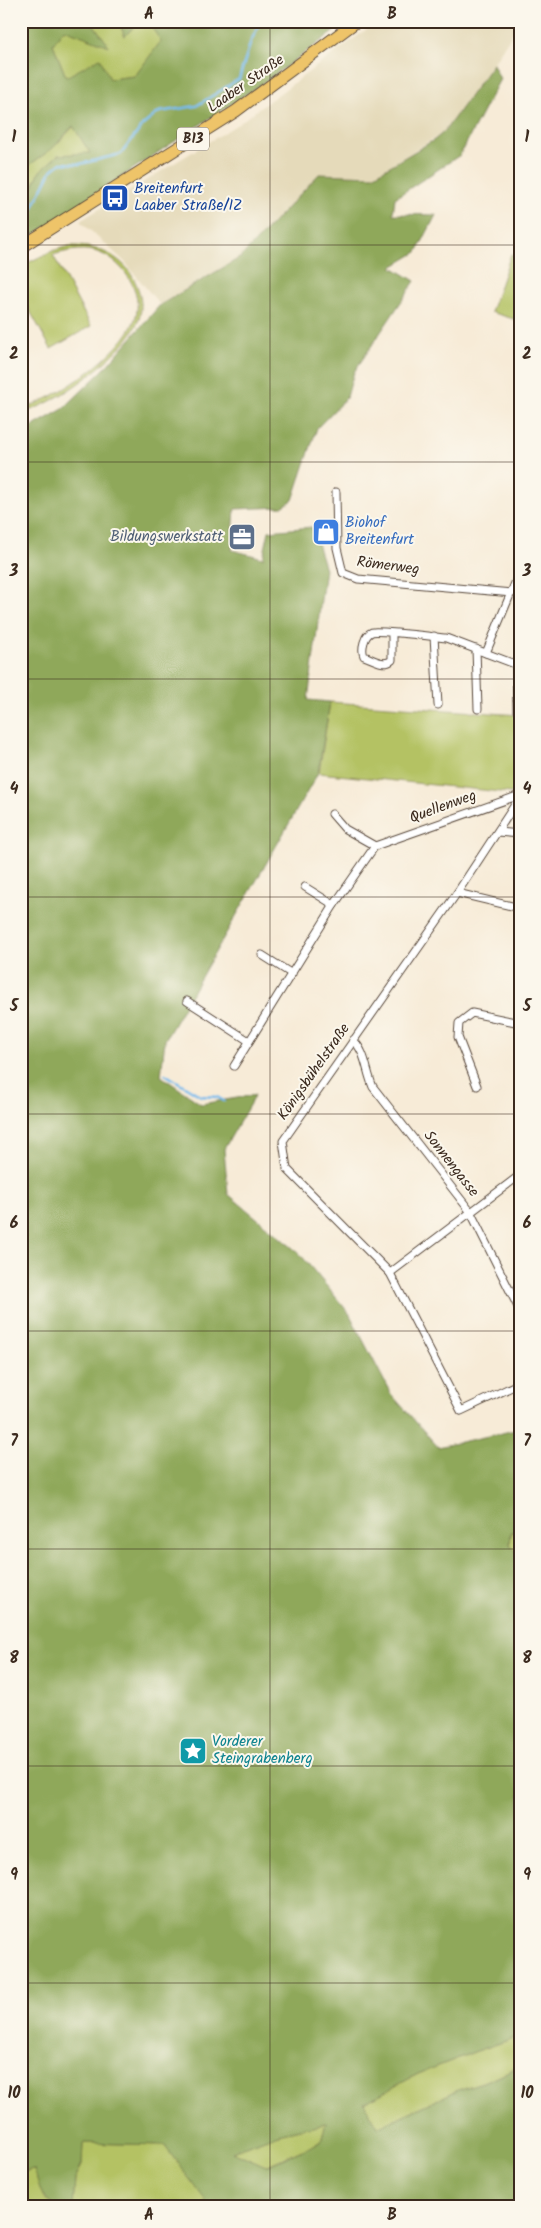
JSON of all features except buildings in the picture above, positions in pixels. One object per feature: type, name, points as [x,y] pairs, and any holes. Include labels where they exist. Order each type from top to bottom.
[{"type":"main road","name":"Laaber Straße","points":[[21,247],[236,111],[357,21]]},
{"type":"street","name":"Römerweg","points":[[336,492],[337,548],[343,573],[358,579],[512,593]]},
{"type":"street","points":[[486,652],[520,571]]},
{"type":"street","points":[[392,633],[392,660],[389,663],[384,664],[364,656],[363,649],[369,633],[375,631],[434,636],[486,652],[518,665],[517,712]]},
{"type":"street","points":[[434,636],[438,704]]},
{"type":"street","points":[[476,649],[478,709]]},
{"type":"street","name":"Königsbühelstraße","points":[[520,796],[457,893],[283,1141],[287,1169],[390,1273],[461,1411],[520,1383]]},
{"type":"street","name":"Quellenweg","points":[[375,846],[520,796]]},
{"type":"street","points":[[234,1066],[334,905],[375,846],[345,829],[332,814]]},
{"type":"street","points":[[498,832],[520,834]]},
{"type":"street","points":[[305,887],[334,905]]},
{"type":"street","points":[[457,893],[520,908]]},
{"type":"street","points":[[262,955],[292,974]]},
{"type":"street","points":[[187,1001],[249,1041]]},
{"type":"street","points":[[477,1086],[458,1037],[459,1023],[472,1013],[520,1023]]},
{"type":"street","name":"Sonnengasse","points":[[353,1040],[358,1045],[373,1087],[470,1210],[520,1310]]},
{"type":"street","points":[[390,1273],[470,1210],[520,1174]]},
{"type":"shaded area","points":[[378,21],[520,21],[493,64],[444,132],[373,176],[319,174],[241,257],[160,305],[124,261],[80,221],[238,124]]},
{"type":"green space","points":[[21,21],[91,21],[109,46],[64,29],[53,44],[66,77],[100,58],[110,79],[135,76],[161,41],[147,21],[348,21],[269,79],[21,243],[21,212],[40,171],[58,155],[90,153],[73,126],[53,148],[21,171]]},
{"type":"green space","points":[[91,21],[118,21],[125,36],[139,21],[147,21],[162,41],[135,76],[110,79],[66,77],[53,44],[64,29],[108,45]]},
{"type":"green space","points":[[118,21],[139,21],[125,36]]},
{"type":"green space","points":[[493,64],[500,79],[460,155],[395,198],[393,214],[436,215],[417,252],[392,267],[415,281],[354,372],[347,397],[317,428],[293,500],[282,507],[235,509],[232,550],[263,558],[269,531],[312,527],[325,569],[308,700],[330,702],[318,773],[165,1040],[161,1076],[201,1104],[255,1095],[224,1149],[228,1194],[300,1254],[349,1313],[391,1394],[438,1447],[520,1429],[520,1534],[511,1532],[510,1545],[520,1555],[520,2036],[418,2074],[364,2103],[378,2127],[458,2090],[489,2080],[520,2066],[520,2207],[201,2207],[206,2201],[164,2145],[83,2143],[82,2164],[75,2179],[73,2207],[55,2205],[49,2202],[42,2193],[34,2170],[21,2172],[21,433],[63,409],[103,370],[160,305],[241,257],[319,174],[373,176],[434,140],[444,132]],"holes":[[[326,2123],[321,2142],[266,2166],[232,2151],[278,2134]]]},
{"type":"green space","points":[[74,126],[90,153],[40,171],[21,212],[21,171],[53,148]]},
{"type":"green space","points":[[69,246],[99,250],[113,256],[125,266],[139,291],[141,312],[139,319],[132,333],[120,347],[88,376],[52,400],[21,413],[21,409],[35,404],[69,386],[103,360],[128,333],[135,319],[137,298],[134,287],[121,268],[113,261],[104,255],[89,250],[74,250],[53,255],[91,326],[51,349],[21,295],[21,266],[52,251]]},
{"type":"green space","points":[[511,254],[520,257],[520,321],[491,312]]},
{"type":"green space","points":[[330,702],[520,715],[520,794],[319,773]]},
{"type":"green space","points":[[511,1532],[520,1534],[520,1555],[510,1545]]},
{"type":"green space","points":[[520,2036],[520,2066],[489,2080],[458,2090],[378,2127],[363,2103],[418,2074]]},
{"type":"green space","points":[[326,2123],[321,2142],[265,2166],[231,2151],[278,2134]]},
{"type":"green space","points":[[83,2143],[164,2145],[207,2201],[201,2207],[73,2207],[75,2179],[82,2164]]},
{"type":"green space","points":[[34,2170],[44,2199],[57,2207],[21,2207],[21,2172]]},
{"type":"waterway","points":[[21,231],[51,171],[61,163],[80,164],[121,154],[143,125],[159,112],[196,106],[239,79],[251,41],[261,21]]},
{"type":"waterway","points":[[165,1074],[201,1096],[217,1097],[224,1101]]},
{"type":"place","name":"Breitenfurt Laaber Straße/IZ","points":[[115,198]]},
{"type":"place","name":"Biohof Breitenfurt","points":[[326,532]]},
{"type":"place","name":"Bildungswerkstatt","points":[[242,537]]},
{"type":"place","name":"Vorderer Steingrabenberg","points":[[193,1751]]}]
